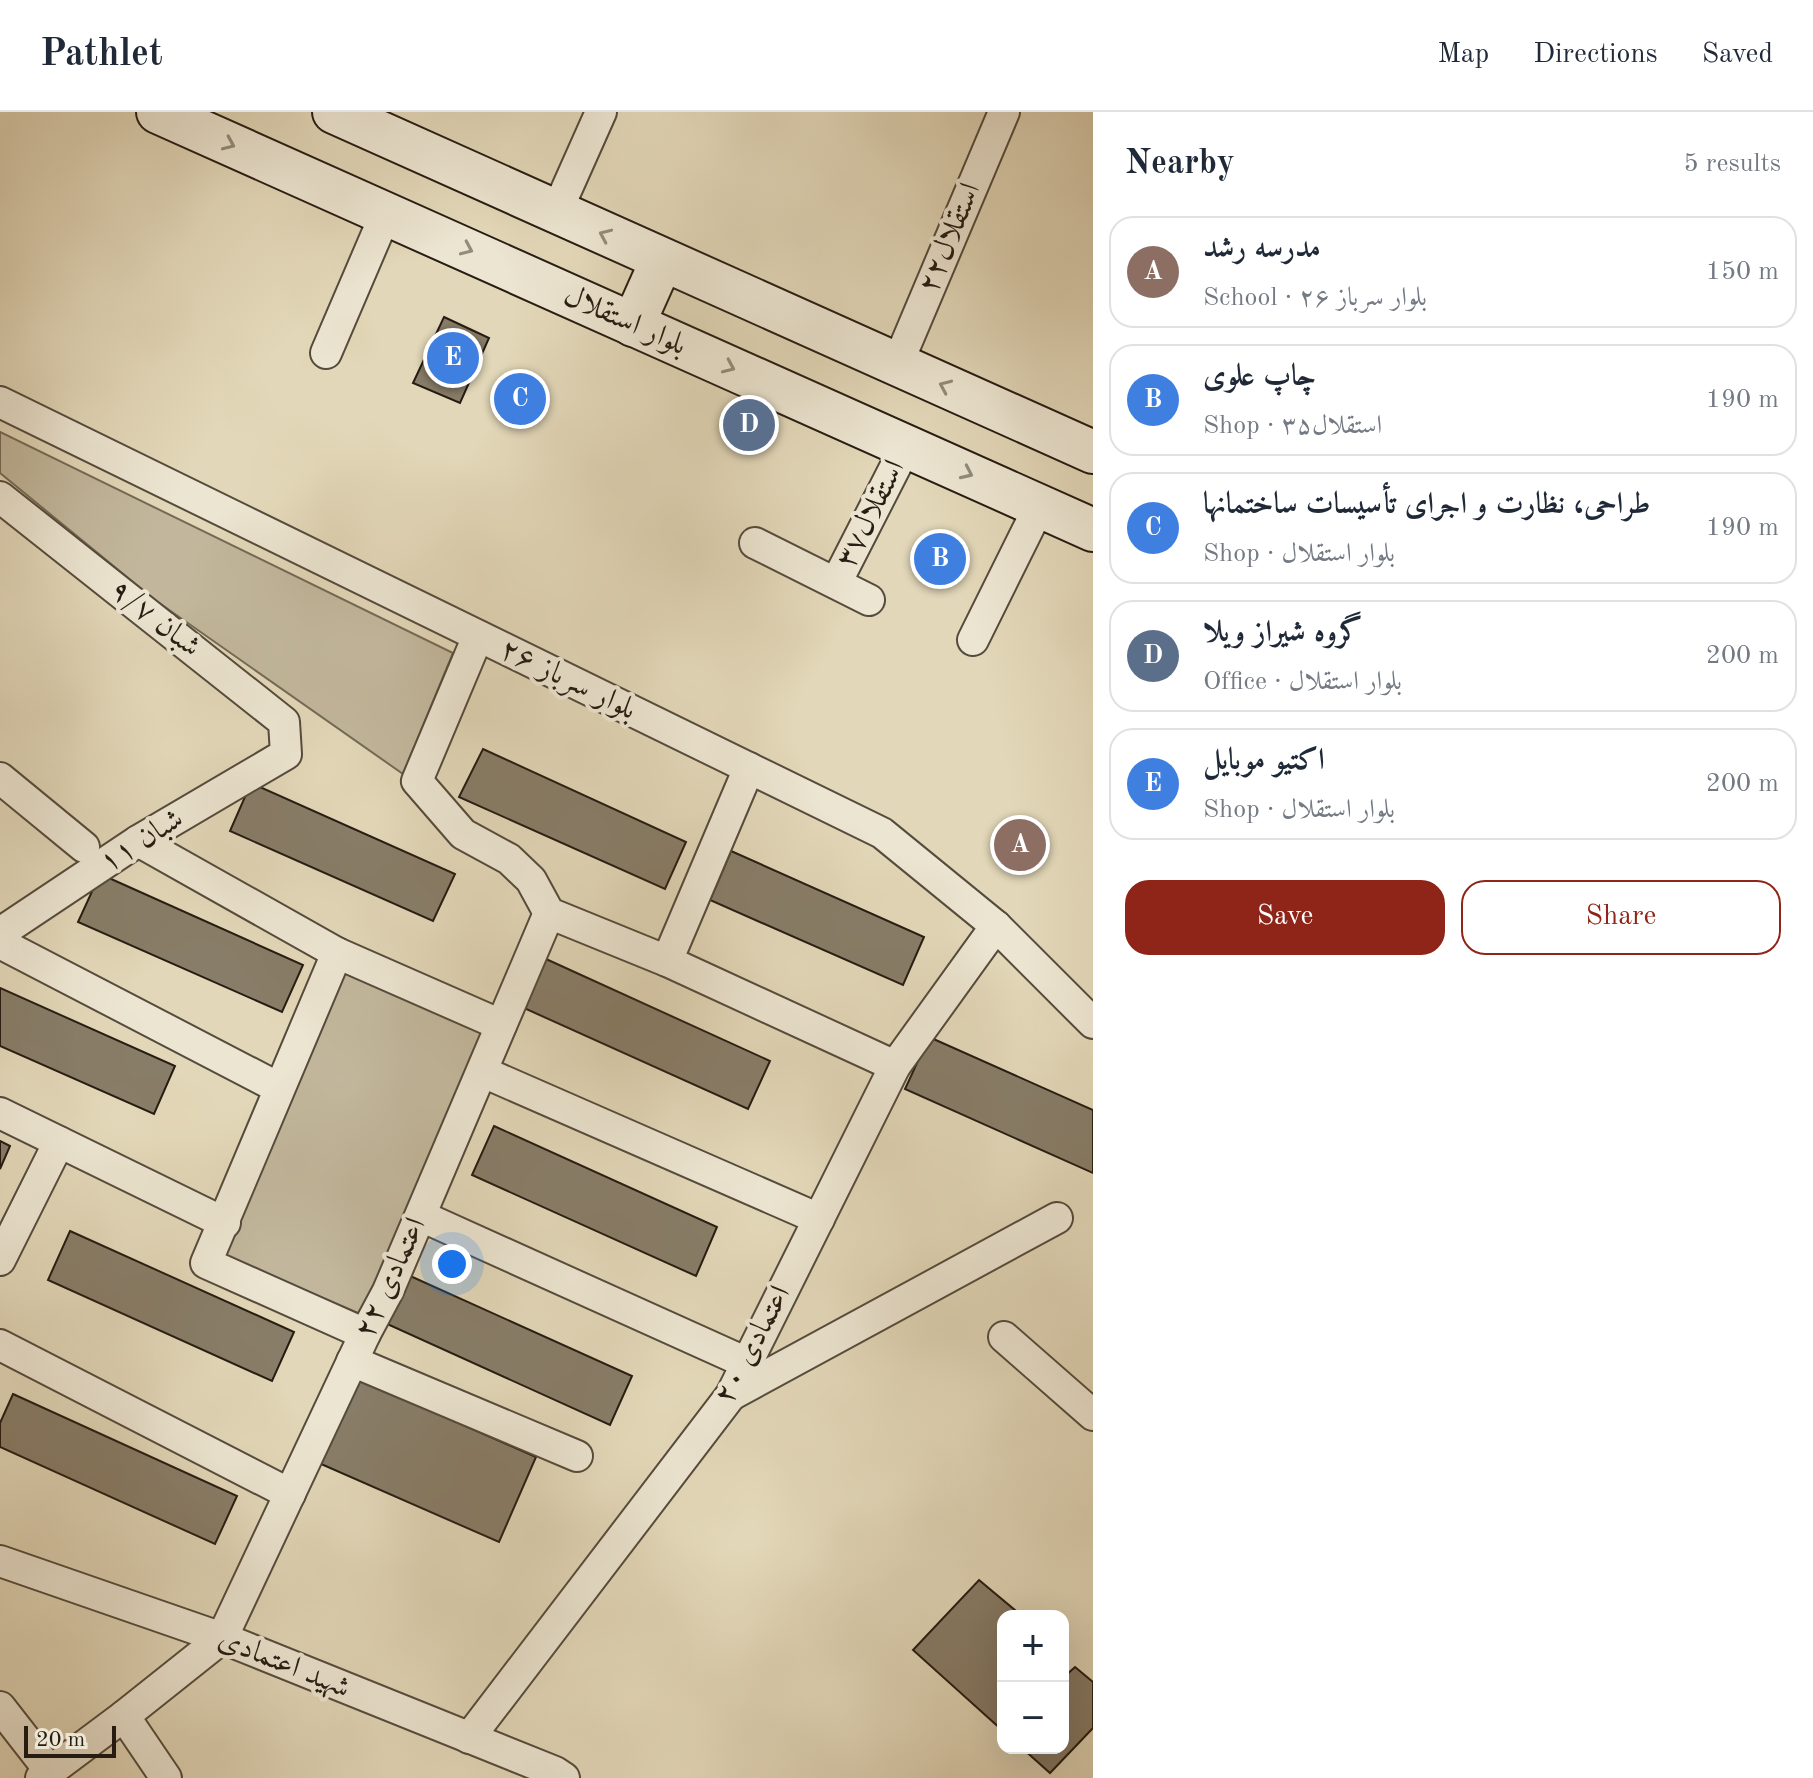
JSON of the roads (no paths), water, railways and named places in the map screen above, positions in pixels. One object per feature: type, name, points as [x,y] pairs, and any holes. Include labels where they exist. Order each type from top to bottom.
[{"type":"main road","name":"بلوار استقلال","points":[[158,112],[1093,530]]},
{"type":"main road","points":[[334,112],[1093,452]]},
{"type":"main road","points":[[633,325],[662,260]]},
{"type":"street","points":[[556,213],[601,112]]},
{"type":"street","name":"استقلال۲۲","points":[[897,365],[1004,112]]},
{"type":"street","points":[[326,353],[386,213]]},
{"type":"street","name":"۲۶ بلوار سرباز","points":[[0,402],[882,833],[996,926],[1093,1023]]},
{"type":"street","name":"استقلال۳۷","points":[[836,583],[906,446]]},
{"type":"street","name":"۹/۷ شبان","points":[[0,497],[284,722],[286,754]]},
{"type":"street","points":[[973,640],[1039,507]]},
{"type":"street","name":"استقلال۳۷","points":[[755,543],[869,600]]},
{"type":"street","points":[[478,636],[417,781],[463,834],[509,859],[531,880],[549,913],[667,961],[895,1066]]},
{"type":"street","name":"۱۱ شبان","points":[[0,933],[138,841],[286,754]]},
{"type":"street","points":[[667,961],[749,768]]},
{"type":"street","points":[[0,778],[84,847]]},
{"type":"street","points":[[138,841],[337,953],[501,1025]]},
{"type":"street","name":"۲۲ اعتمادی","points":[[222,1638],[358,1347],[388,1291],[549,913]]},
{"type":"street","name":"۲۰ اعتمادی","points":[[469,1738],[731,1395],[895,1066],[996,926]]},
{"type":"street","points":[[0,943],[279,1088]]},
{"type":"street","points":[[337,953],[206,1263],[358,1347],[577,1456]]},
{"type":"street","points":[[483,1072],[819,1219]]},
{"type":"street","points":[[0,1113],[225,1223]]},
{"type":"street","points":[[0,1260],[59,1142]]},
{"type":"street","points":[[421,1216],[747,1363]]},
{"type":"street","points":[[731,1395],[1057,1218]]},
{"type":"street","points":[[1004,1337],[1093,1415]]},
{"type":"street","points":[[2,1350],[290,1494]]},
{"type":"street","name":"شهید اعتمادی","points":[[0,1561],[222,1638],[555,1776]]},
{"type":"street","points":[[0,1707],[45,1775],[222,1638]]},
{"type":"street","points":[[124,1716],[166,1778]]},
{"type":"place","name":"اکتیو موبایل","points":[[453,358]]},
{"type":"place","name":"طراحی، نظارت و اجرای تأسیسات ساختمانها","points":[[520,399]]},
{"type":"place","name":"گروه شیراز ویلا","points":[[749,425]]},
{"type":"place","name":"چاپ علوی","points":[[940,559]]},
{"type":"place","name":"مدرسه رشد","points":[[1020,845]]}]
